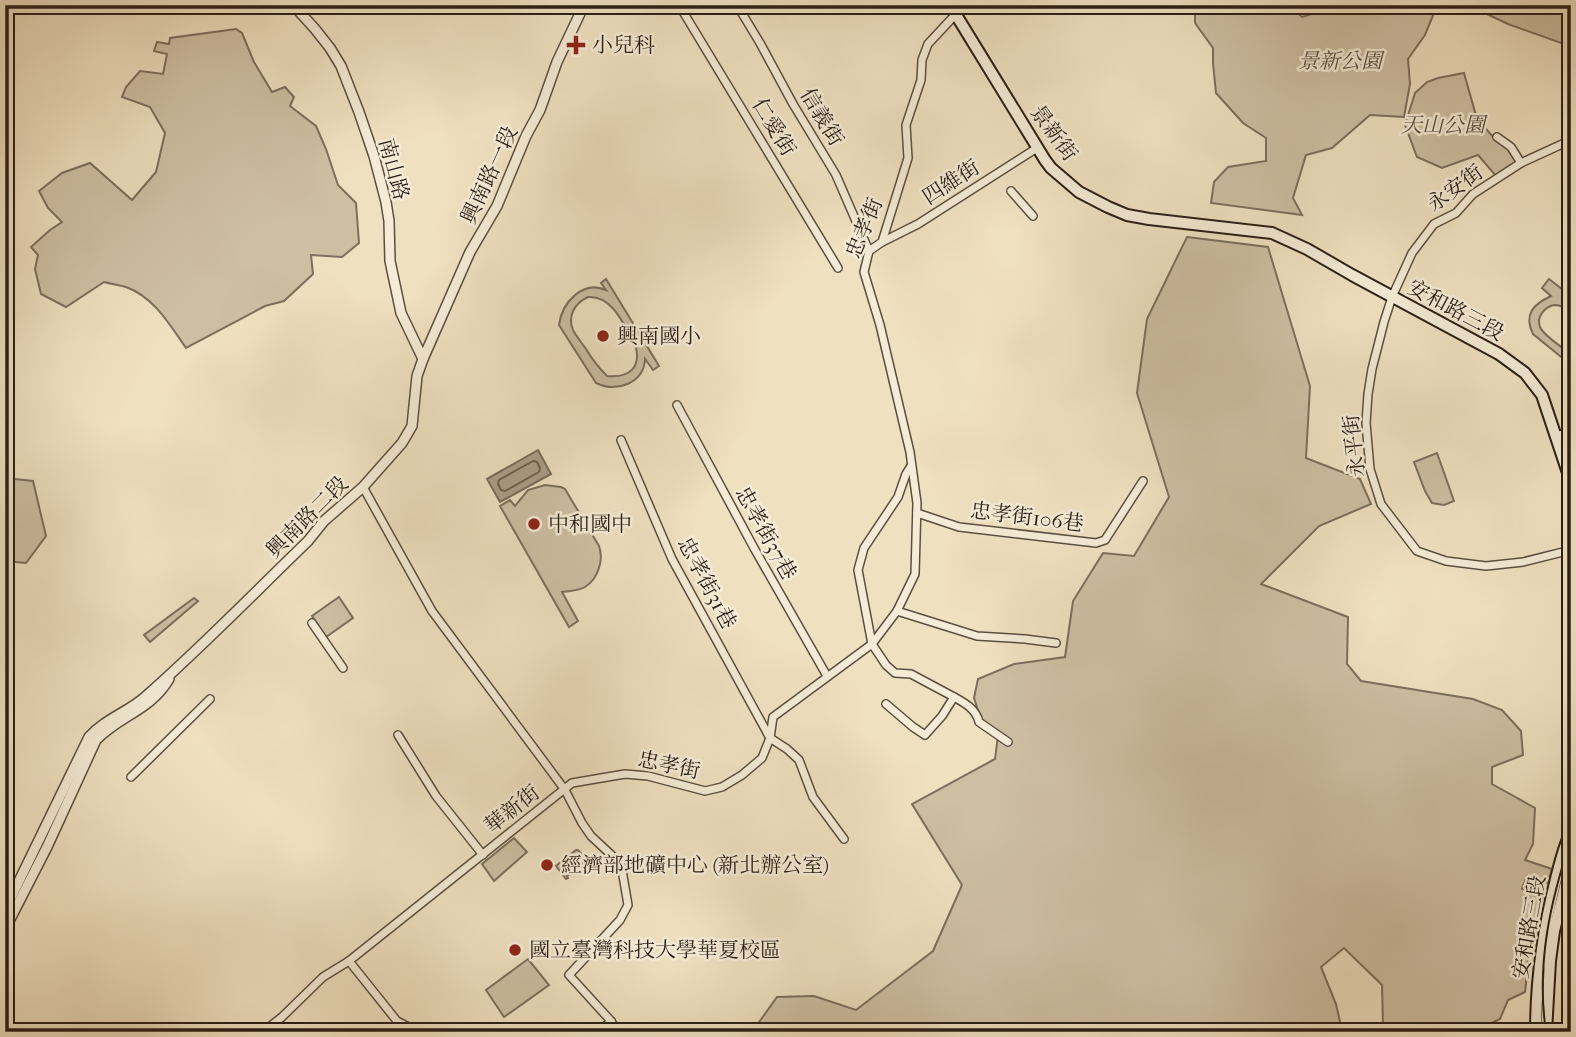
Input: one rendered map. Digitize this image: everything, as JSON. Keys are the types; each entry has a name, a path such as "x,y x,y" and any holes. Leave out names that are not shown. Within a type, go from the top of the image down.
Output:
{"main road":[{"name":"景新街","path":"953,10 1037,148 1051,168 1079,192 1118,211 1149,219 1260,231"},
{"name":"安和路三段","path":"1260,231 1272,233 1307,249 1499,354 1525,373 1542,395 1571,482"},
{"name":"安和路三段","path":"1536,1032 1544,930 1561,859 1571,832"},
{"name":"安和路三段","path":"1546,1032 1554,932 1571,862"},
{"path":"1536,1032 1546,1032"}],"street":[{"name":"南山路","path":"290,5 316,29 330,48 341,66 359,112 386,202 390,261 401,313 424,359"},
{"name":"興南路一段","path":"424,359 470,252 497,206 526,136 540,110 557,62 584,5"},
{"name":"仁愛街","path":"679,5 838,268"},
{"name":"信義街","path":"737,5 836,175 869,251"},
{"name":"忠孝街","path":"565,790 572,783 625,774 648,776 705,791 722,787 762,758 770,738 773,716 872,644 897,611 915,574 917,503 910,452 880,325 864,272 869,251 882,242 908,158 906,125 921,80 922,60 928,44 953,10"},
{"path":"1497,137 1511,147 1521,163"},
{"name":"永安街","path":"1392,297 1412,253 1434,224 1456,213 1473,194 1521,163 1571,140"},
{"name":"四維街","path":"882,242 918,223 1037,148"},
{"path":"1012,191 1032,216"},
{"name":"永平街","path":"1392,297 1372,369 1366,411 1370,469 1381,504 1417,551 1446,561 1486,566 1523,562 1571,550"},
{"name":"興南路二段","path":"5,910 89,737 97,728 136,704 189,659 309,541 324,521 363,487 402,443 412,426 417,376 424,359"},
{"name":"忠孝街37巷","path":"677,405 827,676"},
{"path":"1556,436 1571,432"},
{"name":"忠孝街31巷","path":"621,440 672,559 770,738"},
{"path":"911,466 898,497 864,548 858,570 872,644 894,673 911,674 966,704 978,715 979,722 1008,742"},
{"name":"忠孝街106巷","path":"917,513 960,527 1096,543 1105,540 1143,481"},
{"name":"華新街","path":"263,1032 323,977 349,961 565,790 432,611 363,487"},
{"path":"897,611 977,636 1056,643"},
{"path":"312,623 342,668"},
{"name":"興南路二段","path":"5,929 47,847 96,740 149,703 162,691 171,674"},
{"path":"886,704 925,735 954,697"},
{"path":"131,777 211,699"},
{"path":"398,735 436,796 483,855"},
{"path":"770,738 799,760 813,797 844,839"},
{"path":"565,790 591,836 621,864 628,905 620,920 569,975 611,1021 617,1032"},
{"path":"349,961 397,1021 418,1032"},
{"path":"598,1032 611,1021"}],"green space":[{"name":"景新公園","path":"1195,5 1288,5 1302,17 1329,9 1329,5 1464,5 1436,8 1425,35 1408,59 1410,84 1404,117 1370,115 1332,148 1306,155 1293,198 1302,215 1211,203 1214,182 1228,167 1266,161 1266,138 1243,123 1216,93 1213,48 1195,23"},
{"path":"1468,5 1571,5 1571,36 1561,43 1508,24"},
{"path":"236,29 242,33 254,62 272,92 285,87 294,97 290,106 316,126 338,185 356,203 359,243 342,257 311,255 313,274 284,301 265,306 186,348 153,305 126,287 104,282 66,307 41,294 35,269 38,255 31,247 62,222 48,208 39,191 62,173 90,163 132,200 156,172 165,133 150,107 122,97 126,87 140,71 163,74 167,54 154,51 157,42 169,44 170,38"},
{"name":"天山公園","path":"1464,73 1477,119 1495,139 1507,145 1517,163 1496,176 1478,155 1442,168 1417,157 1405,125 1415,93 1427,82"},
{"path":"1187,237 1268,247 1310,386 1306,458 1360,479 1371,504 1319,526 1261,584 1348,617 1347,664 1361,681 1473,699 1502,710 1521,731 1523,755 1492,767 1492,784 1535,808 1533,844 1525,860 1552,869 1548,883 1527,876 1522,889 1543,897 1531,937 1525,992 1508,1000 1500,1019 1473,1032 1424,1032 1383,1027 1382,985 1344,948 1321,967 1336,1004 1341,1026 1322,1031 1290,1028 1289,1032 752,1032 777,997 814,996 856,1010 933,951 962,885 912,804 995,759 998,735 983,726 974,698 978,679 1014,664 1065,657 1073,601 1103,553 1134,556 1169,497 1137,393 1147,319"},
{"path":"606,279 659,366 653,370 645,359 635,380 620,386 596,383 559,325 564,308 575,295 589,288 606,290 601,283","holes":["588,297 597,298 617,313 635,344 637,359 628,373 607,376 573,330 571,320 576,306"]},
{"path":"1549,279 1571,296 1571,312 1557,305 1548,307 1540,316 1540,327 1549,338 1571,354 1571,365 1533,334 1530,327 1532,310 1551,296 1542,288"},
{"path":"1437,453 1454,501 1444,505 1432,503 1414,462"},
{"path":"5,478 33,481 46,536 26,563 5,561"},
{"path":"545,485 565,489 600,551 599,569 590,584 562,592 578,621 569,627 500,506 510,500 515,506 528,490"},
{"path":"339,597 353,618 326,637 312,616"},
{"path":"194,598 198,601 150,642 144,635"},
{"path":"514,838 527,852 494,881 482,864"},
{"path":"576,850 587,860 586,864 584,862 566,879 556,866"},
{"path":"528,959 549,985 504,1017 486,990"}],"water":[{"path":"538,450 551,474 500,502 487,479"}],"tram line":[{"path":"1546,1032 1543,982 1547,934 1571,839"}],"place":[{"name":"小兒科","path":"576,45"},
{"name":"興南國小","path":"603,336"},
{"name":"中和國中","path":"534,524"},
{"name":"經濟部地礦中心 (新北辦公室)","path":"547,865"},
{"name":"國立臺灣科技大學華夏校區","path":"515,950"}]}
